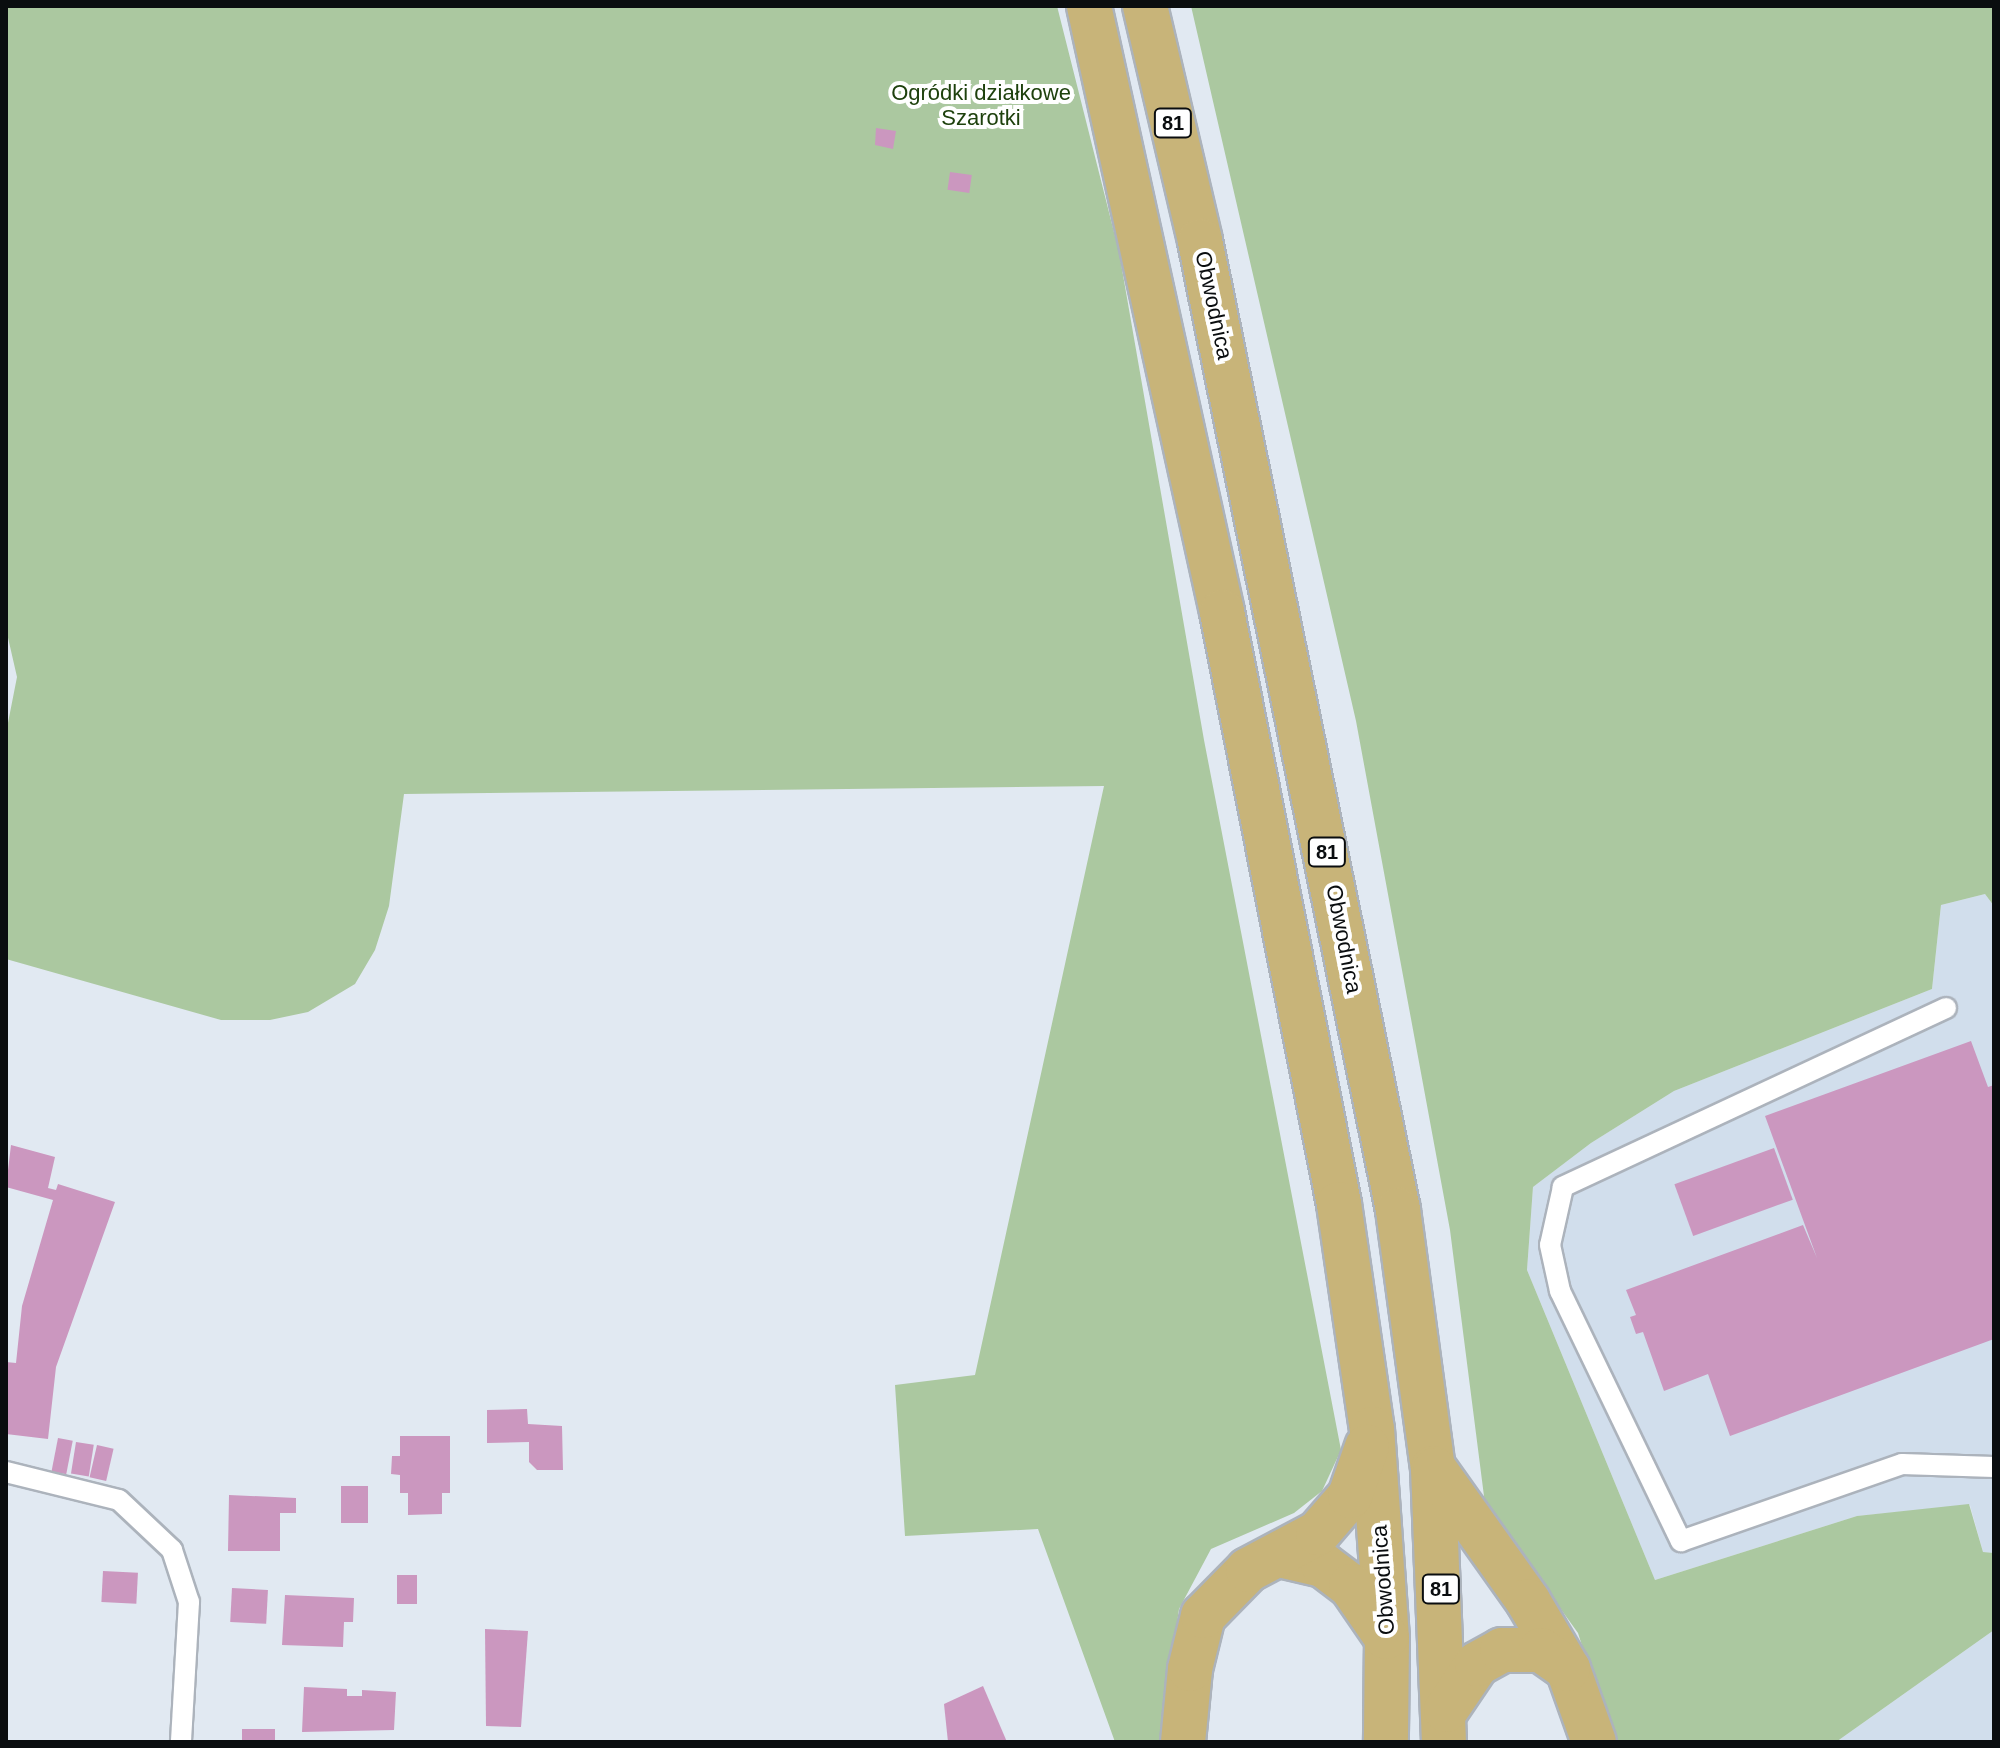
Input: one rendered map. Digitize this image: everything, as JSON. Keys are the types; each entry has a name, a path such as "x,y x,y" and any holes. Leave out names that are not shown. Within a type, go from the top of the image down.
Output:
{"main road":[{"name":"Obwodnica","path":"1089,6 1222,612 1339,1204 1372,1429 1387,1638 1386,1742"},
{"name":"Obwodnica","path":"1145,6 1200,241 1389,1164 1433,1468 1445,1726"},
{"path":"1183,1742 1190,1669 1203,1616 1226,1588 1318,1533 1350,1496 1372,1429"},
{"path":"1433,1468 1528,1601 1568,1669 1594,1742"},
{"path":"1280,1555 1323,1565 1351,1586 1387,1638"},
{"path":"1445,1726 1477,1664 1502,1650 1541,1650 1568,1669"}],"lane":[{"path":"1946,1008 1563,1187 1550,1245 1560,1291 1681,1541 1902,1464 1994,1467"},
{"path":"6,1472 119,1500 172,1550 189,1602 181,1742"}],"shaded area":[{"path":"1985,894 1994,906 1994,1553 1983,1552 1970,1505 1857,1516 1655,1580 1527,1270 1533,1187 1591,1143 1674,1091 1932,989 1941,905"},
{"path":"1994,1630 1994,1742 1836,1742"}],"green space":[{"name":"Ogródki działkowe Szarotki","path":"6,6 1057,6 1119,252 1204,740 1341,1450 1322,1491 1294,1513 1211,1549 1179,1609 1160,1742 1115,1742 1038,1529 905,1536 895,1385 975,1375 1104,786 404,794 389,906 375,950 355,984 308,1012 270,1020 221,1020 6,959 6,733 17,677 6,629"},
{"path":"1191,6 1994,6 1994,906 1985,894 1941,905 1932,989 1674,1091 1591,1143 1533,1187 1527,1270 1655,1580 1857,1516 1969,1504 1983,1552 1994,1553 1994,1630 1836,1742 1613,1742 1578,1633 1485,1504 1450,1230 1356,721"}],"building":[{"path":"876,128 896,131 893,149 875,145"},
{"path":"950,172 972,175 969,193 947,190"},
{"path":"1971,1041 1988,1087 1994,1085 1994,1339 1730,1436 1708,1374 1664,1391 1643,1332 1636,1334 1630,1317 1636,1315 1626,1290 1803,1225 1817,1258 1765,1116"},
{"path":"11,1145 55,1157 48,1188 56,1190 58,1184 115,1202 56,1367 48,1439 6,1434 6,1362 16,1363 22,1306 53,1200 6,1187"},
{"path":"1774,1148 1793,1200 1693,1236 1674,1184"},
{"path":"527,1409 528,1424 562,1426 563,1470 537,1470 529,1462 529,1442 487,1443 487,1410"},
{"path":"400,1436 450,1436 450,1493 442,1493 442,1514 408,1515 408,1493 400,1493 400,1475 391,1474 392,1456 400,1456"},
{"path":"58,1438 73,1441 66,1474 52,1471"},
{"path":"76,1442 94,1445 89,1476 71,1474"},
{"path":"97,1445 114,1449 106,1481 90,1477"},
{"path":"341,1486 368,1486 368,1523 341,1523"},
{"path":"229,1495 296,1498 296,1513 280,1513 280,1551 228,1551"},
{"path":"103,1571 138,1573 136,1604 101,1602"},
{"path":"397,1575 417,1575 417,1604 397,1604"},
{"path":"232,1588 268,1590 266,1624 230,1622"},
{"path":"285,1595 354,1598 353,1622 344,1622 343,1647 282,1645"},
{"path":"485,1629 528,1631 521,1727 486,1726"},
{"path":"983,1686 1007,1742 948,1742 944,1704"},
{"path":"304,1687 347,1689 347,1696 362,1696 362,1690 396,1692 394,1730 302,1732"},
{"path":"242,1729 275,1729 275,1742 242,1742"}]}
